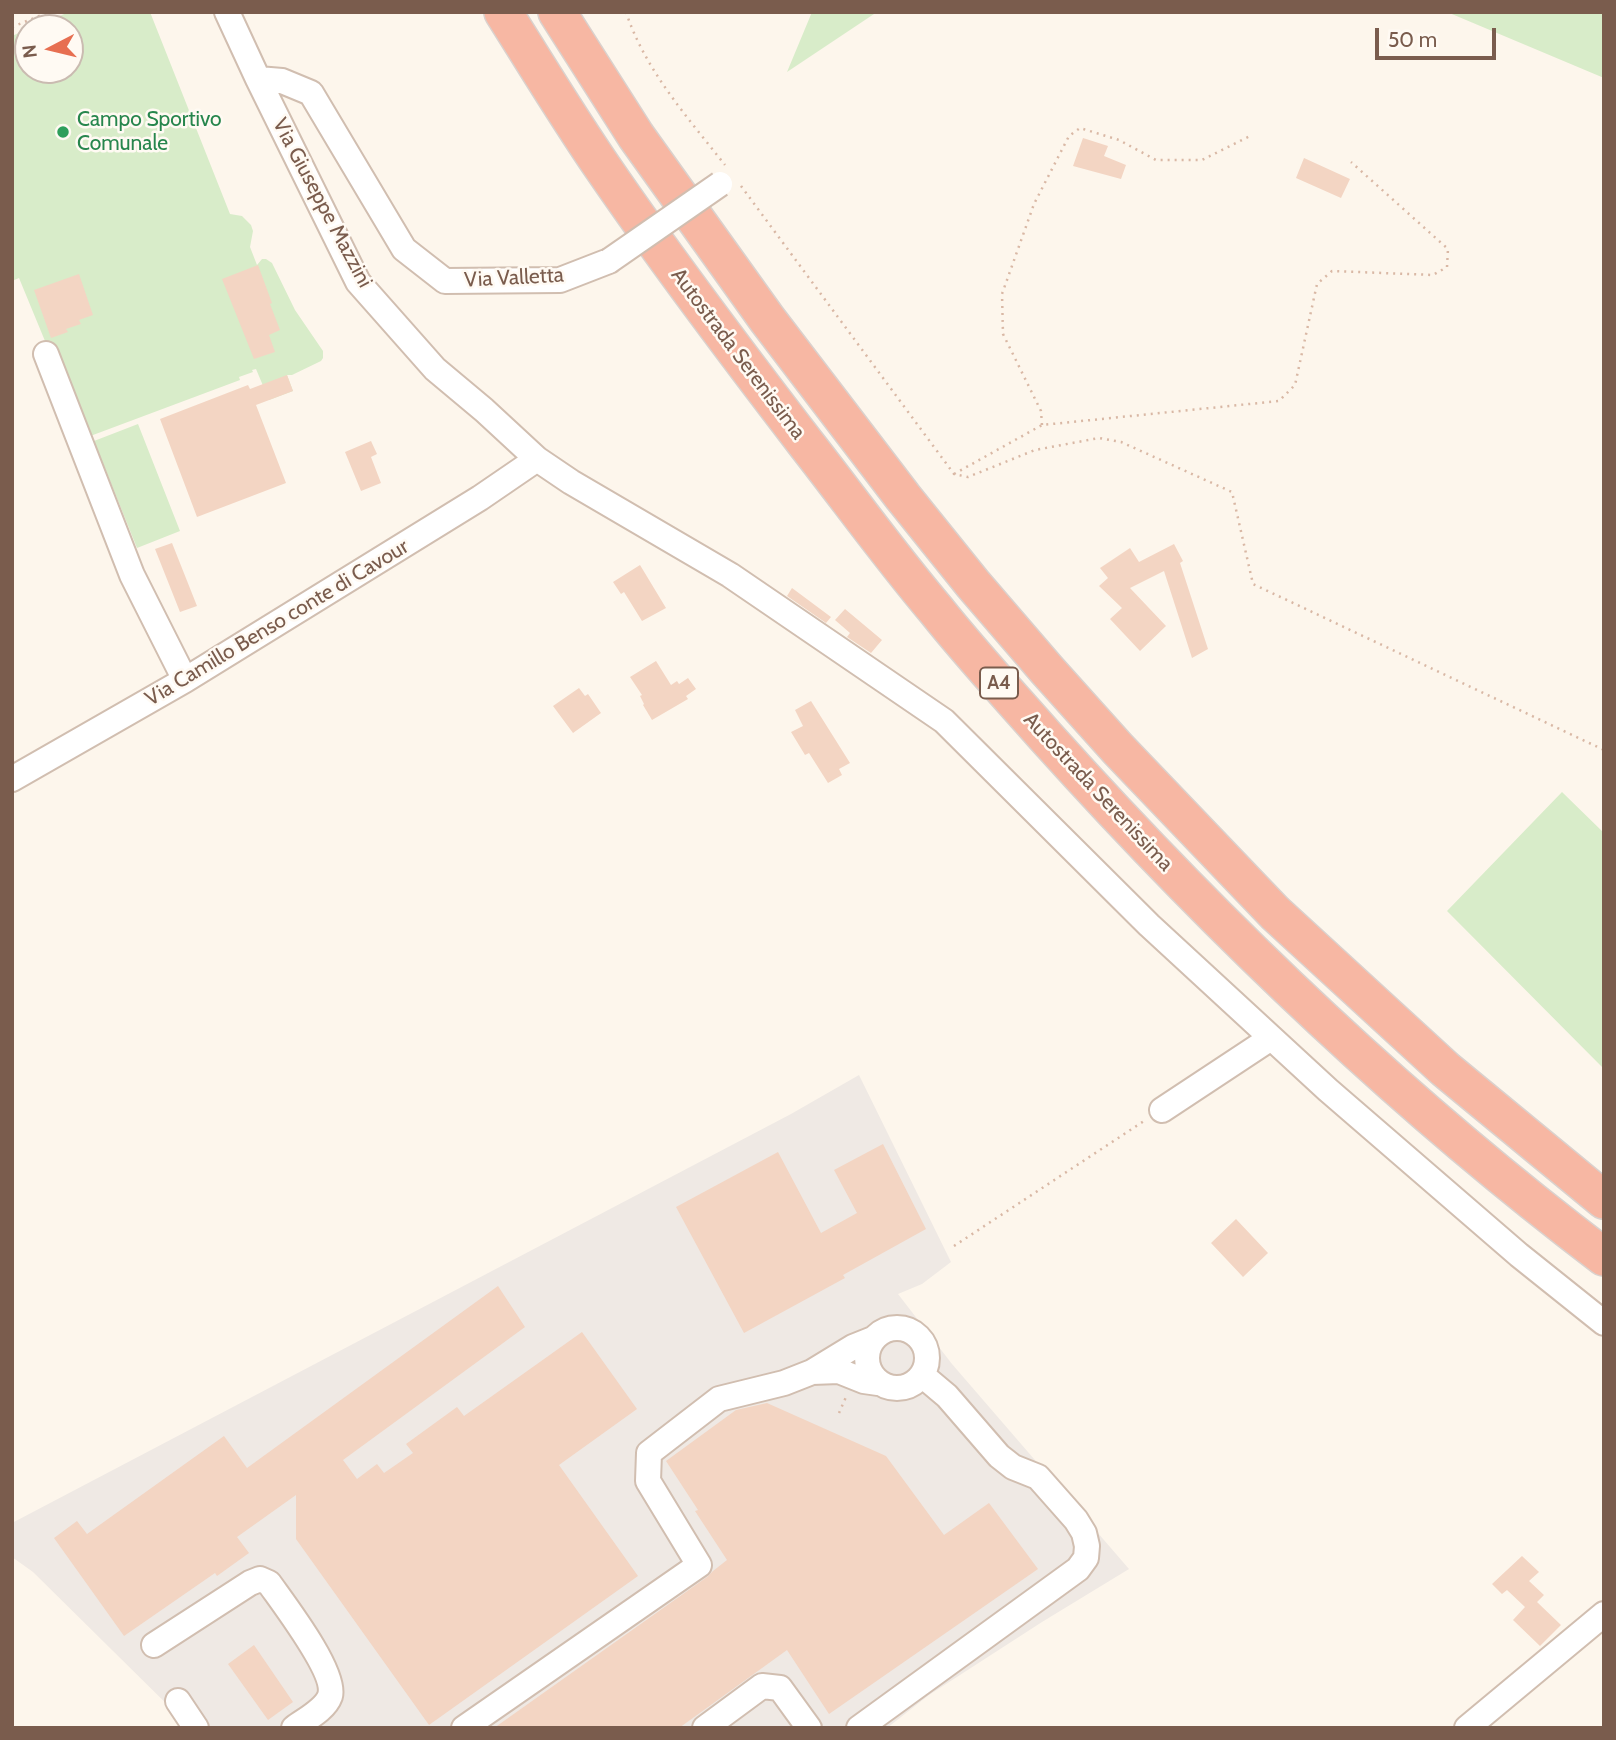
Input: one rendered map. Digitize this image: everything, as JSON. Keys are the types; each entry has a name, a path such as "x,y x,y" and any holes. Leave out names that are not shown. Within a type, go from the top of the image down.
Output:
{"highway":[{"name":"Autostrada Serenissima","path":"503,12 663,256 928,600 1006,692 1162,862 1323,1021 1489,1166 1604,1258"},
{"name":"A4","path":"557,12 636,136 767,319 964,573 1047,670 1118,749 1275,913 1445,1069 1604,1199"}],"street":[{"name":"Via Giuseppe Mazzini","path":"227,12 358,282 435,369 537,459 571,482 730,575 944,721 1149,925 1328,1090 1519,1255 1604,1322"},
{"name":"Via Valletta","path":"258,79 282,81 311,93 404,249 445,281 560,279 609,261 726,178"},
{"path":"46,354 132,575 185,680"},
{"name":"Via Camillo Benso conte di Cavour","path":"12,779 185,680 446,519 537,459"},
{"path":"1161,1110 1271,1038"},
{"path":"464,1728 699,1565 648,1481 649,1453 719,1399 784,1383 812,1372 888,1329 897,1328 914,1334 921,1340 927,1357 926,1366 917,1381 902,1388 886,1387 878,1382 873,1377 866,1354 873,1339"},
{"path":"812,1372 839,1371 864,1381 878,1382"},
{"path":"859,1728 1078,1569 1086,1558 1087,1546 1076,1520 1038,1477 1013,1467 999,1456 947,1396 922,1375"},
{"path":"154,1645 250,1583 260,1579 269,1583 311,1644 329,1678 331,1693 325,1704 294,1728"},
{"path":"1467,1728 1604,1614"},
{"path":"705,1728 762,1686 780,1688 809,1728"},
{"path":"178,1701 196,1728"}],"path":[{"path":"12,27 50,12"},
{"path":"626,12 634,37 726,178 954,474 968,477 1035,450 1099,438 1121,442 1232,492 1253,584 1604,751"},
{"path":"1042,425 1041,411 1003,334 1002,294 1034,204 1069,136 1080,128 1119,140 1156,160 1202,160 1252,135"},
{"path":"954,474 1042,425 1279,401 1295,385 1317,284 1332,271 1433,275 1447,267 1448,249 1351,162"},
{"path":"954,1246 1161,1110"}],"shaded area":[{"path":"859,1075 951,1262 922,1284 898,1294 952,1364 1129,1569 929,1695 887,1728 191,1728 33,1572 12,1557 12,1523 791,1114"}],"green space":[{"path":"150,12 230,214 242,216 251,225 253,231 250,247 257,265 262,259 272,263 295,310 323,351 321,361 287,375 293,391 269,400 256,369 239,377 240,380 85,438 42,343 45,341 19,278 12,281 12,36 14,35 14,84 84,84 84,14 64,14"},
{"path":"812,12 877,12 787,72"},
{"path":"1447,12 1604,12 1604,78"},
{"path":"138,424 180,531 137,548 94,441"},
{"path":"1562,792 1604,833 1604,1069 1447,911"}],"building":[{"path":"1083,138 1108,146 1104,156 1126,165 1121,179 1073,166"},
{"path":"1304,158 1350,179 1341,198 1296,178"},
{"path":"258,265 280,330 269,335 275,352 254,359 222,279"},
{"path":"79,274 93,315 79,320 81,324 66,329 68,332 51,338 34,290"},
{"path":"287,375 293,391 256,405 286,483 197,517 160,419 248,385 250,389"},
{"path":"371,441 377,454 371,457 381,483 361,491 345,452"},
{"path":"172,543 197,606 180,612 155,549"},
{"path":"1174,544 1183,561 1180,563 1208,649 1192,658 1164,571 1130,588 1166,626 1140,651 1110,619 1122,608 1099,586 1108,578 1100,568 1130,548 1139,562"},
{"path":"640,565 666,608 642,621 624,592 621,594 613,582"},
{"path":"792,588 831,617 826,623 787,596"},
{"path":"845,609 882,640 871,653 847,637 850,633 835,620"},
{"path":"656,661 671,685 677,681 679,684 688,678 696,689 686,696 688,699 652,720 643,705 642,695 630,677"},
{"path":"579,688 585,696 588,694 601,713 573,733 553,706"},
{"path":"811,701 850,763 839,769 842,775 828,783 809,753 805,755 791,732 803,726 795,710"},
{"path":"883,1144 926,1229 843,1275 845,1278 744,1333 676,1207 778,1152 821,1233 857,1213 834,1170"},
{"path":"1236,1219 1268,1253 1243,1277 1211,1243"},
{"path":"498,1286 525,1327 343,1460 357,1479 377,1464 384,1473 413,1453 406,1444 457,1407 464,1416 582,1332 637,1409 559,1465 638,1576 429,1725 296,1539 296,1495 237,1537 249,1553 217,1576 215,1573 124,1636 54,1538 77,1521 87,1534 224,1436 247,1468"},
{"path":"767,1403 886,1456 944,1535 989,1503 1038,1569 829,1714 787,1650 679,1728 494,1728 727,1560 666,1461 736,1410"},
{"path":"1522,1556 1539,1572 1529,1581 1544,1595 1537,1602 1561,1625 1540,1646 1513,1620 1525,1607 1507,1590 1502,1594 1492,1584"},
{"path":"254,1645 293,1702 268,1720 228,1664"}],"place":[{"name":"Campo Sportivo Comunale","path":"63,132"}]}
